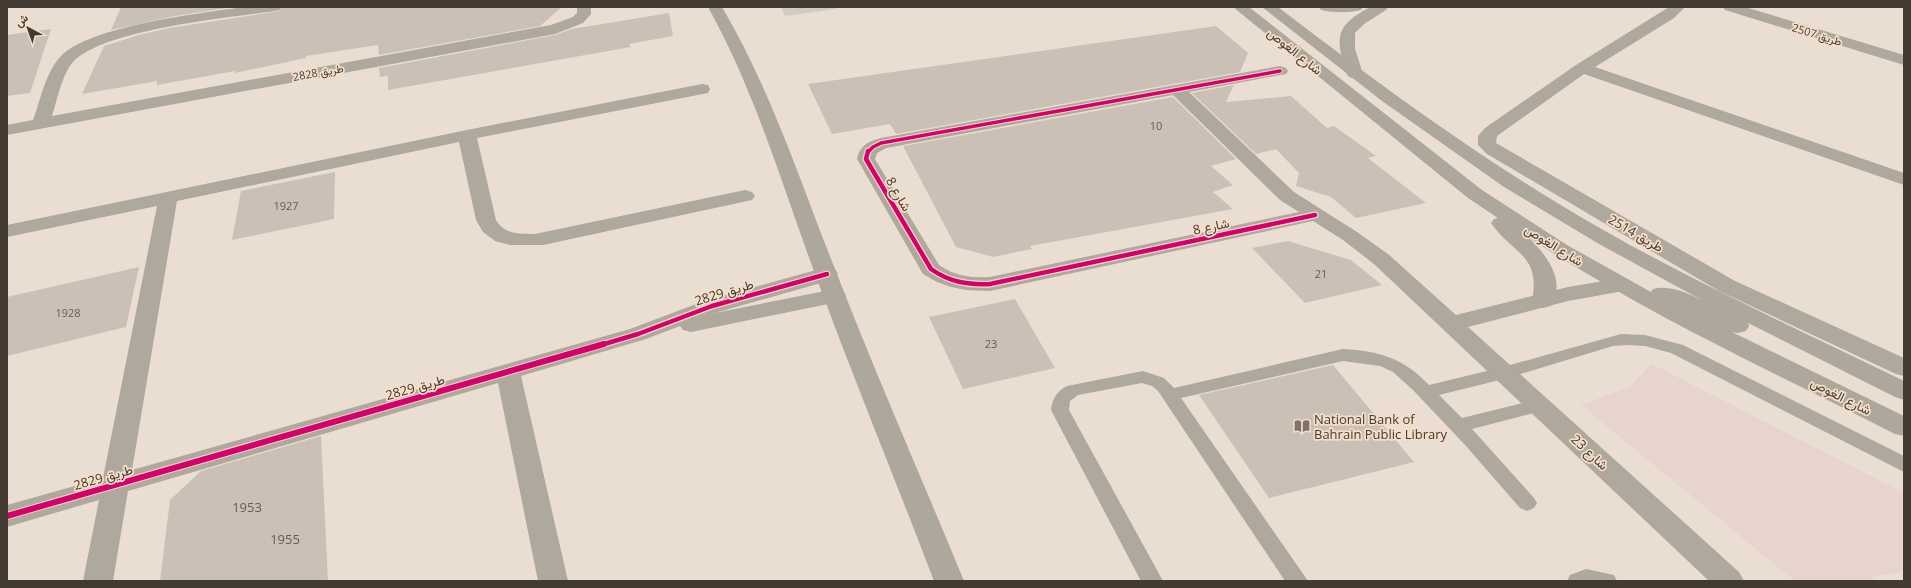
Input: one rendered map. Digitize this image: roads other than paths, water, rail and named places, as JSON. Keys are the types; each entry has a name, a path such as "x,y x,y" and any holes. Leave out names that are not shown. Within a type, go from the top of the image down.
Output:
{"main road":[{"path":"715,7 732,34 756,84 835,296 950,581"},
{"name":"شارع الغوص","path":"1240,7 1410,144 1475,194 1560,249 1621,285 1904,427"},
{"name":"شارع الغوص","path":"1269,7 1355,74 1446,140 1498,174 1598,235 1697,289 1904,391"},
{"path":"1475,194 1501,224 1536,257 1545,273 1547,287 1543,301"},
{"path":"1621,285 1637,287 1679,298 1878,393 1904,403"}],"street":[{"path":"41,123 61,66 68,57 82,48 108,37 146,28 275,7"},
{"name":"طريق 2828","path":"7,130 555,29 578,20 584,14 584,7"},
{"path":"1326,7 1356,7"},
{"path":"1355,74 1346,48 1345,36 1351,26 1358,19 1381,7"},
{"name":"طريق 2514","path":"1678,7 1669,15 1582,68 1491,132 1486,136 1487,145 1493,150 1727,286 1904,368"},
{"name":"طريق 2507","path":"1730,7 1904,60"},
{"path":"1582,68 1904,179"},
{"name":"شارع 8","path":"1280,71 881,143 872,147 867,153 866,159 931,269 941,277 956,282 973,285 990,284 1315,216"},
{"path":"7,231 467,135 702,89"},
{"path":"1176,89 1287,196 1315,216 1366,247 1451,324 1588,290 1621,285"},
{"path":"467,135 489,228 497,235 510,239 526,241 544,239 745,196"},
{"name":"طريق 2829","path":"98,581 114,486 168,197"},
{"name":"طريق 2829","path":"7,516 638,334 712,306 827,274"},
{"name":"طريق 2829","path":"638,334 713,321 835,296"},
{"name":"شارع 23","path":"1451,324 1729,581"},
{"path":"508,372 553,581"}],"lane":[{"path":"1426,392 1504,373 1621,339 1644,340 1661,343 1677,349 1904,464"},
{"path":"1169,395 1343,355 1362,356 1380,360 1398,368 1426,392 1459,426 1527,503"},
{"path":"1152,581 1060,410 1060,404 1066,393 1073,390 1143,377 1158,382 1169,395 1297,581"},
{"path":"1459,426 1539,405"},
{"path":"1578,581 1586,578 1606,581"}],"place":[{"name":"National Bank of Bahrain Public Library","path":"1302,426"}]}
